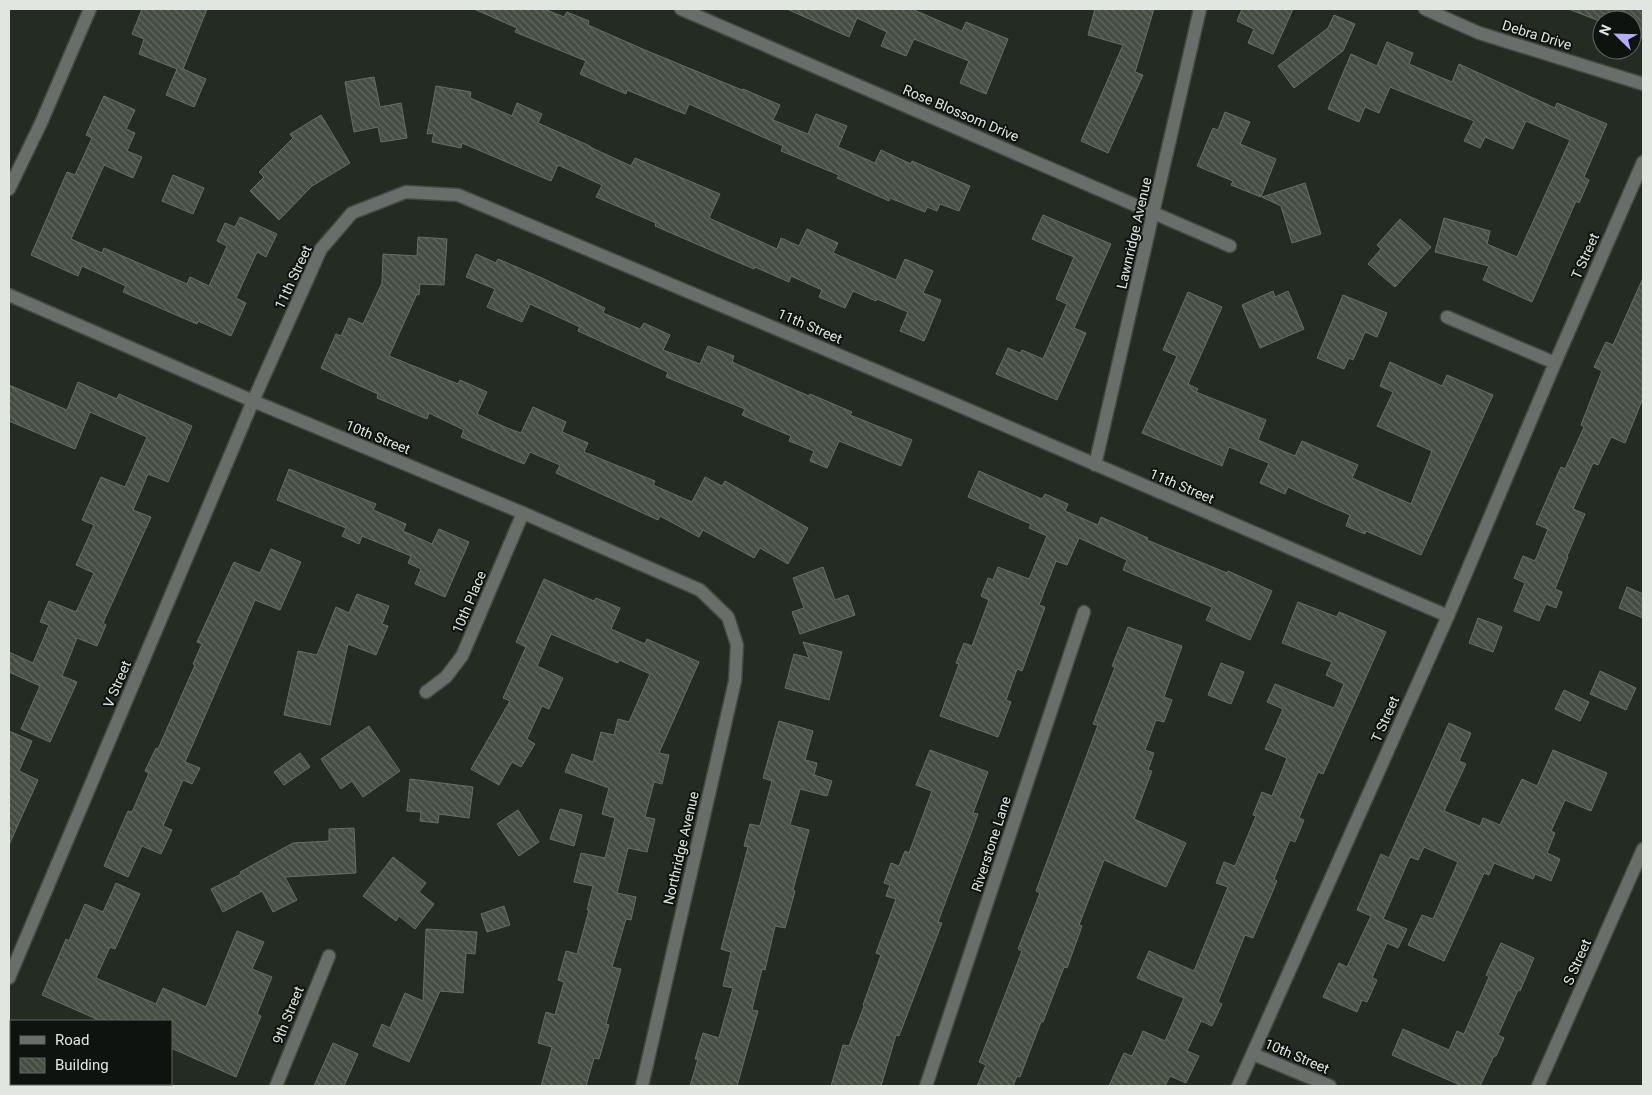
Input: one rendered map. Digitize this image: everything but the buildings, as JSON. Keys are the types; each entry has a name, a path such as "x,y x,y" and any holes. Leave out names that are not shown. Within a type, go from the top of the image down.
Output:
{"street":[{"path":"9,189 90,9"},
{"name":"Rose Blossom Drive","path":"680,9 1230,246"},
{"name":"Lawnridge Avenue","path":"1095,465 1200,9"},
{"name":"Debra Drive","path":"1425,9 1479,32 1643,84"},
{"name":"T Street","path":"1238,1086 1448,616 1555,363 1643,162"},
{"name":"11th Street","path":"252,401 321,249 352,213 406,192 458,195 941,398 1448,616"},
{"name":"10th Street","path":"9,295 252,401 523,513 700,590 728,617"},
{"path":"1447,317 1555,363"},
{"name":"V Street","path":"9,978 252,401"},
{"name":"10th Place","path":"426,692 446,677 462,656 523,513"},
{"name":"Riverstone Lane","path":"926,1086 1084,612"},
{"name":"Northridge Avenue","path":"642,1086 735,681 737,644 728,617"},
{"name":"S Street","path":"1538,1086 1643,849"},
{"name":"9th Street","path":"276,1086 329,956"},
{"name":"10th Street","path":"1253,1054 1330,1086"}]}
